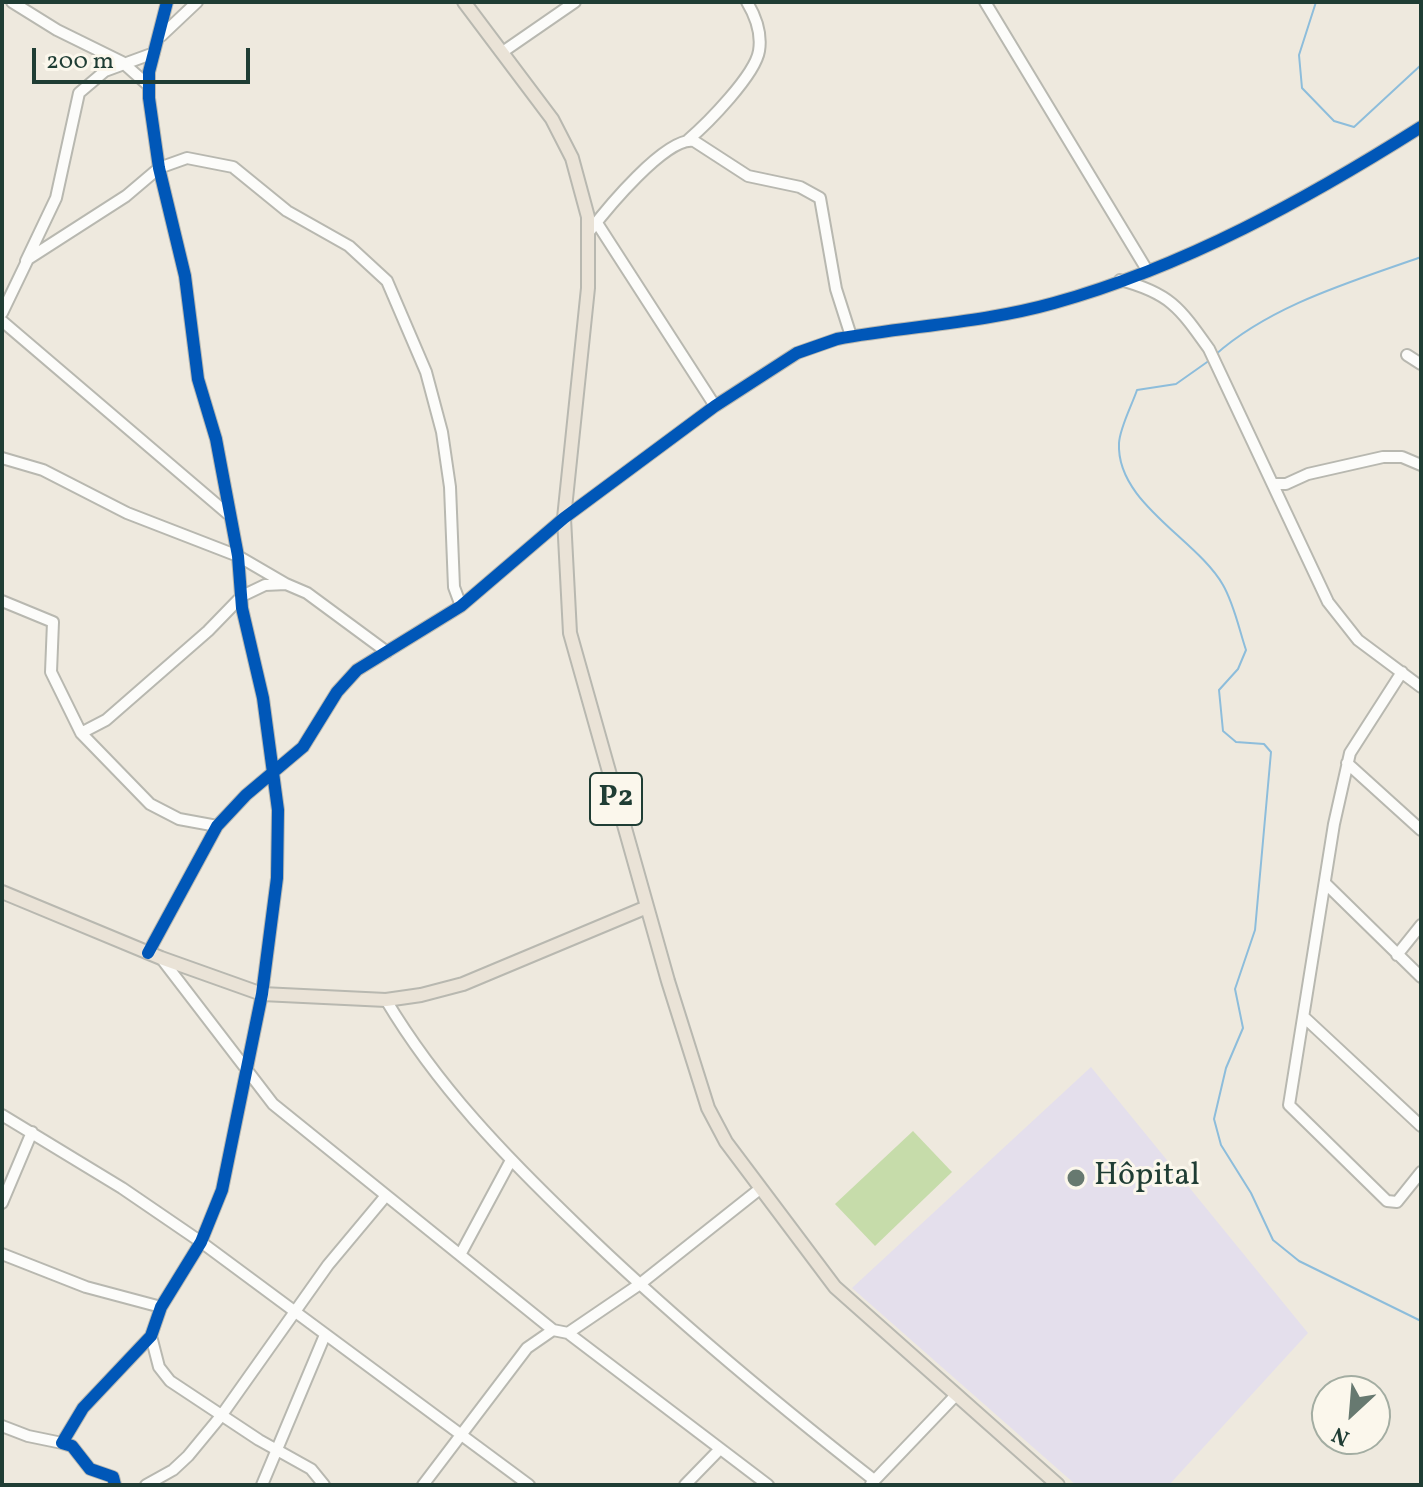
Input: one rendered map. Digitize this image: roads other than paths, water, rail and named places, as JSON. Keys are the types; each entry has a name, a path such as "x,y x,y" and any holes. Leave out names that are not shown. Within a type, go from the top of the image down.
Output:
{"main road":[{"name":"P2","path":"464,2 504,51 552,119 572,158 593,228 564,518 570,633 647,907 708,1108 726,1142 835,1287 1058,1485"},
{"path":"2,892 148,953 262,994 386,1000 463,984 647,907"}],"street":[{"path":"12,2 122,62 148,85"},
{"path":"62,1443 83,1408 151,1336 161,1307 201,1242 231,1160 262,994 277,878 279,835 274,772 216,439 198,379 185,276 159,168 148,85 167,2"},
{"path":"158,38 197,2"},
{"path":"715,406 593,228 627,183 688,140 748,73 758,55 757,19 747,2"},
{"path":"985,2 1085,173 1147,270"},
{"path":"504,51 571,5"},
{"path":"2,313 56,198 79,93 94,78 122,62 142,59 154,53"},
{"path":"148,953 217,826 231,809 303,747 349,678 461,606 564,518 715,406 815,344 1033,308 1147,270 1303,198 1421,127"},
{"path":"688,140 748,176 800,187 820,198 836,289 851,336"},
{"path":"26,261 71,228 126,196 159,168 187,158 233,167 287,211 349,246 387,281 426,372 442,432 450,487 451,562 461,606"},
{"path":"1120,280 1167,296 1209,349 1328,602 1358,640 1421,687"},
{"path":"2,321 228,514"},
{"path":"1407,355 1421,364"},
{"path":"1274,484 1286,484 1308,474 1383,457 1402,457 1421,465"},
{"path":"2,458 43,470 127,513 238,556 307,593 387,652"},
{"path":"81,733 106,720 208,631 242,596 257,588 286,584"},
{"path":"2,601 53,622 51,672 81,733 150,804 179,819 217,826"},
{"path":"1402,672 1367,722 1347,763 1290,1108 1391,1203 1397,1202 1421,1172"},
{"path":"1347,763 1421,830"},
{"path":"1326,884 1421,977"},
{"path":"1397,955 1421,925"},
{"path":"161,958 273,1104 384,1198 553,1330 568,1333 768,1485"},
{"path":"386,1000 438,1080 510,1162 640,1284 762,1392 872,1482 956,1395"},
{"path":"1305,1018 1421,1126"},
{"path":"2,1115 201,1242 529,1485"},
{"path":"2,1203 32,1132"},
{"path":"460,1255 510,1162"},
{"path":"568,1333 640,1284 761,1188"},
{"path":"146,1485 181,1463 221,1416 328,1265 384,1198"},
{"path":"2,1254 86,1287 161,1307"},
{"path":"423,1485 531,1343 553,1330"},
{"path":"262,1485 325,1335"},
{"path":"151,1336 163,1374 221,1416 311,1469 324,1485"},
{"path":"2,1426 28,1436 72,1446 90,1469 113,1477 115,1485"},
{"path":"685,1485 720,1449"}],"waterway":[{"path":"1316,2 1299,55 1302,88 1334,121 1354,127 1421,65"},
{"path":"1215,355 1237,337 1286,309 1421,257"},
{"path":"1210,360 1176,384 1137,390 1119,443 1122,464 1130,484 1160,519 1211,568 1233,608 1246,650 1238,669 1219,690 1223,731 1236,742 1264,744 1271,752 1255,930 1235,989 1243,1028 1226,1068 1214,1119 1221,1145 1251,1193 1273,1240 1299,1261 1421,1321"}],"place":[{"name":"Hôpital","path":"1076,1178"}]}
